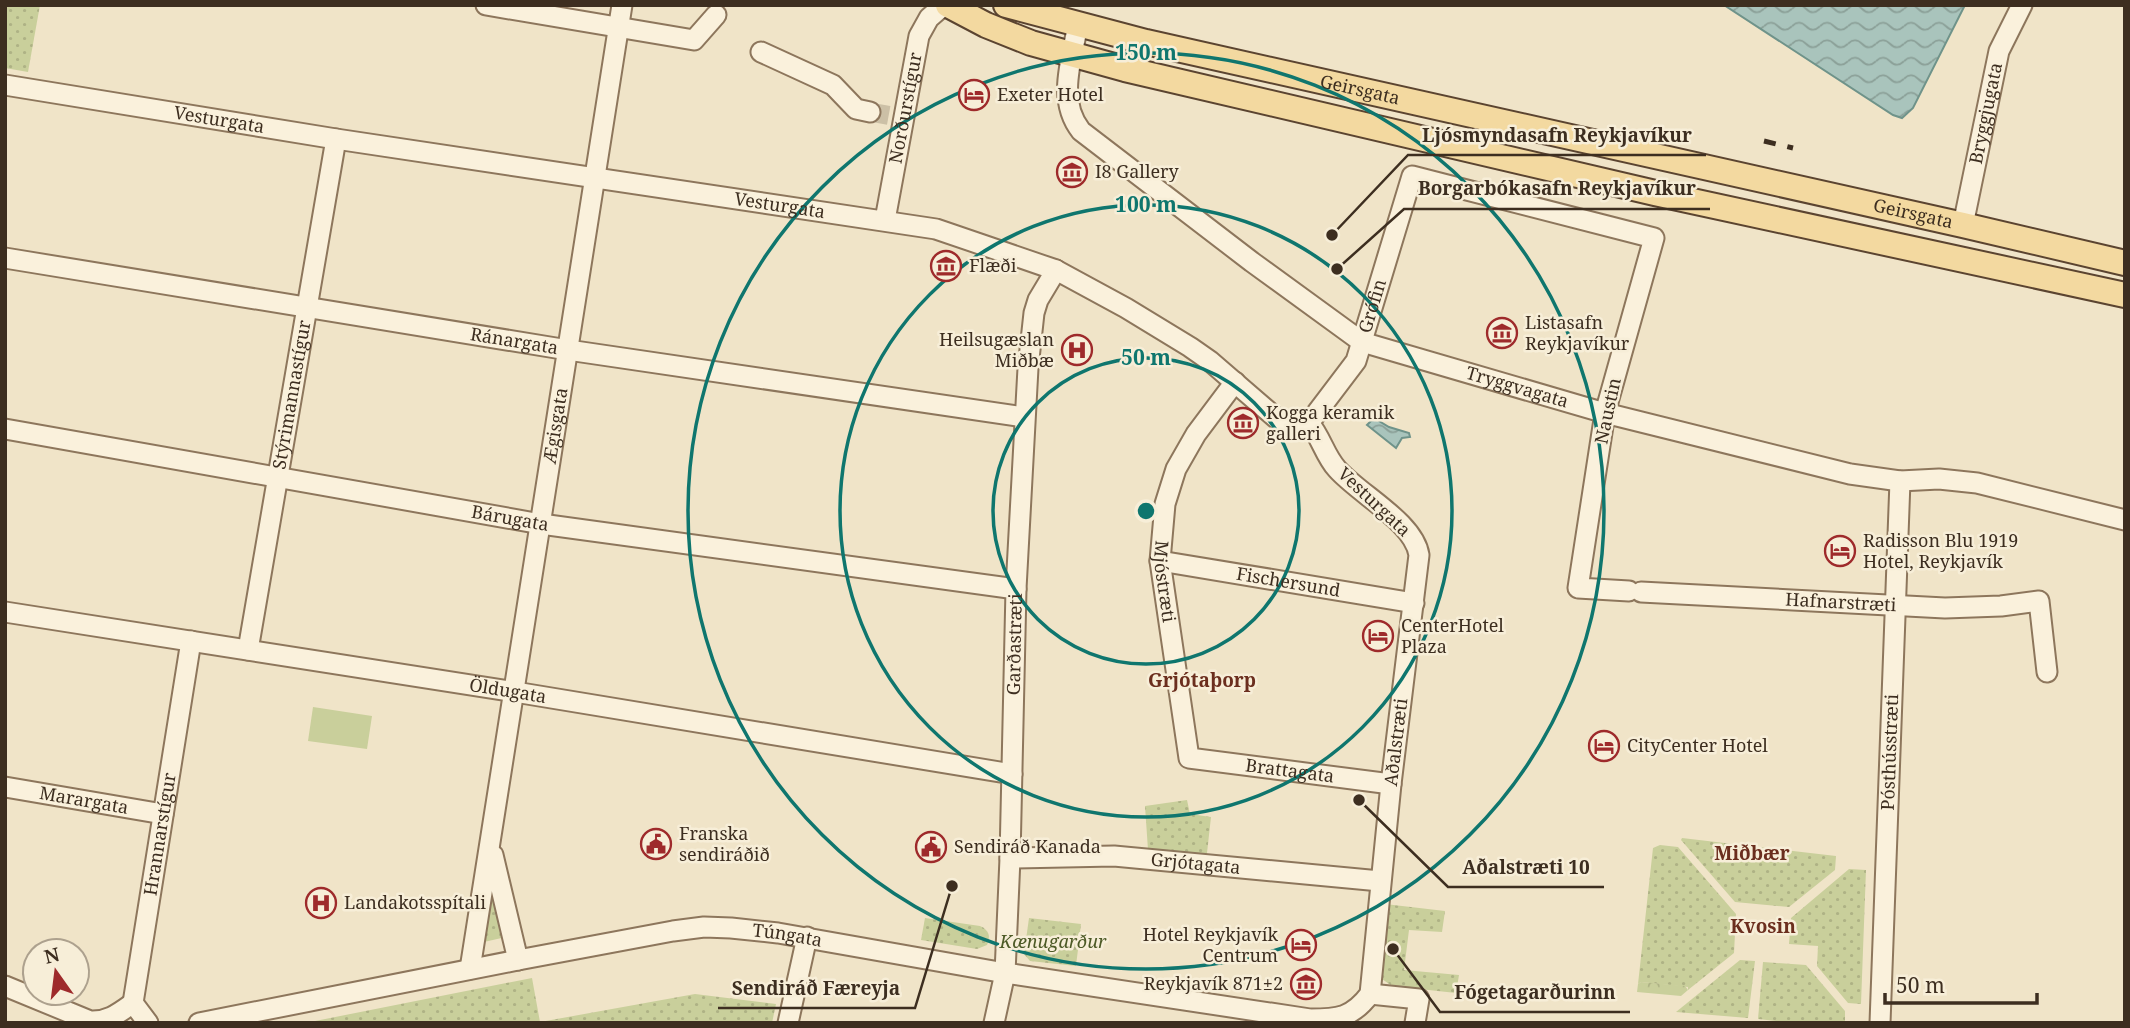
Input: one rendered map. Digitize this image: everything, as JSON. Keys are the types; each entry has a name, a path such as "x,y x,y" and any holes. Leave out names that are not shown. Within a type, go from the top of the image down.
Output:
{"main road":[{"name":"Geirsgata","path":"946,5 1031,43 1125,69 1655,193 2125,295"},
{"name":"Geirsgata","path":"1006,5 1208,56 2125,263"},
{"name":"Geirsgata","path":"1956,257 1979,246 2125,279"}],"street":[{"path":"486,5 694,40 716,15"},
{"name":"Ægisgata","path":"470,969 622,5"},
{"name":"Norðurstígur","path":"885,220 898,117 919,36 929,18 946,5"},
{"name":"Bryggjugata","path":"1963,225 1999,51 2022,5"},
{"name":"Tryggvagata","path":"1077,25 1067,100 1073,122 1081,131 1362,342 1605,412 1850,474 1900,481 1939,480 1976,484 2125,520"},
{"path":"761,52 833,85 856,110 870,112"},
{"name":"Vesturgata","path":"5,85 336,139 885,220 936,229 1056,270 1190,346 1283,425 1296,428 1309,423 1318,433 1336,468 1412,535 1418,545 1418,574"},
{"name":"Stýrimannastígur","path":"248,650 336,139"},
{"name":"Grófin","path":"1309,423 1352,368 1412,176 1654,238"},
{"name":"Naustin","path":"1578,589 1605,412 1654,238"},
{"name":"Ránargata","path":"5,258 568,350 1024,417"},
{"name":"Garðastræti","path":"994,1023 1006,973 1016,589 1024,417 1034,313 1038,300 1056,270"},
{"name":"Mjóstræti","path":"1189,758 1160,561 1165,504 1176,469 1196,434 1235,382"},
{"name":"Bárugata","path":"5,429 541,524 1016,589"},
{"name":"Pósthússtræti","path":"1880,1023 1900,481"},
{"name":"Fischersund","path":"1160,561 1414,603"},
{"name":"Aðalstræti","path":"1370,994 1391,784 1418,574"},
{"name":"Hafnarstræti","path":"1578,589 1895,607 2001,606 2039,601 2047,672"},
{"name":"Öldugata","path":"5,612 1012,774"},
{"name":"Hrannarstígur","path":"133,1003 191,641"},
{"name":"Brattagata","path":"1189,758 1391,784"},
{"name":"Marargata","path":"5,787 163,814"},
{"name":"Ægisgata","path":"491,847 518,960"},
{"name":"Grjótagata","path":"1010,858 1114,856 1380,881"},
{"name":"Túngata","path":"199,1023 470,969 704,927 751,929 807,937 1006,973 1309,1021 1347,1015 1370,994"},
{"path":"788,1023 807,937"},
{"path":"5,986 90,1021 100,1022 110,1018 133,1003 148,1023"},
{"path":"1370,994 1419,999 1415,1023"}],"green space":[{"path":"5,5 40,5 28,72 5,68"},
{"path":"313,707 372,716 367,749 308,741"},
{"path":"1187,800 1190,814 1211,817 1206,862 1148,850 1145,806"},
{"path":"1682,838 1836,856 1835,870 1789,907 1735,902"},
{"path":"1660,845 1678,847 1736,914 1734,953 1688,990 1688,987 1641,982 1638,984 1653,848"},
{"path":"1849,869 1866,870 1861,1004 1848,1003 1817,966 1818,946 1789,944 1791,918"},
{"path":"495,896 506,937 484,942 491,899"},
{"path":"1385,904 1445,911 1442,932 1409,930 1404,970 1459,975 1456,993 1392,986 1382,979 1379,973"},
{"path":"925,918 980,926 988,934 987,945 977,949 921,940"},
{"name":"Kænugarður","path":"1029,918 1081,924 1076,966 1030,961 1024,954"},
{"path":"1740,960 1755,961 1748,1018 1676,1012"},
{"path":"1763,962 1806,965 1845,1011 1845,1023 1795,1023 1758,1019"},
{"path":"532,978 540,1022 695,994 776,1004 772,1023 305,1023"},
{"path":"1641,982 1685,986 1688,990 1681,996 1637,992"}],"water":[{"path":"1724,5 1965,5 1913,108 1902,118 1893,115"},
{"path":"1374,418 1389,427 1409,433 1410,437 1402,438 1396,448 1367,425"}],"tunnel":[{"path":"870,112 892,116"}],"railway":[{"path":"1764,141 1793,148"}],"place":[{"name":"Exeter Hotel","path":"974,95"},
{"name":"I8 Gallery","path":"1072,172"},
{"name":"Ljósmyndasafn Reykjavíkur","path":"1332,235"},
{"name":"Flæði","path":"946,266"},
{"name":"Borgarbókasafn Reykjavíkur","path":"1337,269"},
{"name":"Listasafn Reykjavíkur","path":"1502,333"},
{"name":"Heilsugæslan Miðbæ","path":"1077,350"},
{"name":"Kogga keramik galleri","path":"1243,423"},
{"name":"Radisson Blu 1919 Hotel, Reykjavík","path":"1840,551"},
{"name":"CenterHotel Plaza","path":"1378,636"},
{"name":"CityCenter Hotel","path":"1604,746"},
{"name":"Aðalstræti 10","path":"1359,800"},
{"name":"Franska sendiráðið","path":"656,844"},
{"name":"Sendiráð Kanada","path":"931,847"},
{"name":"Sendiráð Færeyja","path":"952,886"},
{"name":"Landakotsspítali","path":"321,903"},
{"name":"Hotel Reykjavík Centrum","path":"1301,945"},
{"name":"Fógetagarðurinn","path":"1393,949"},
{"name":"Reykjavík 871±2","path":"1306,984"}],"district":[{"name":"Grjótaþorp","path":"1202,680"},
{"name":"Miðbær","path":"1752,853"},
{"name":"Kvosin","path":"1763,926"}]}
